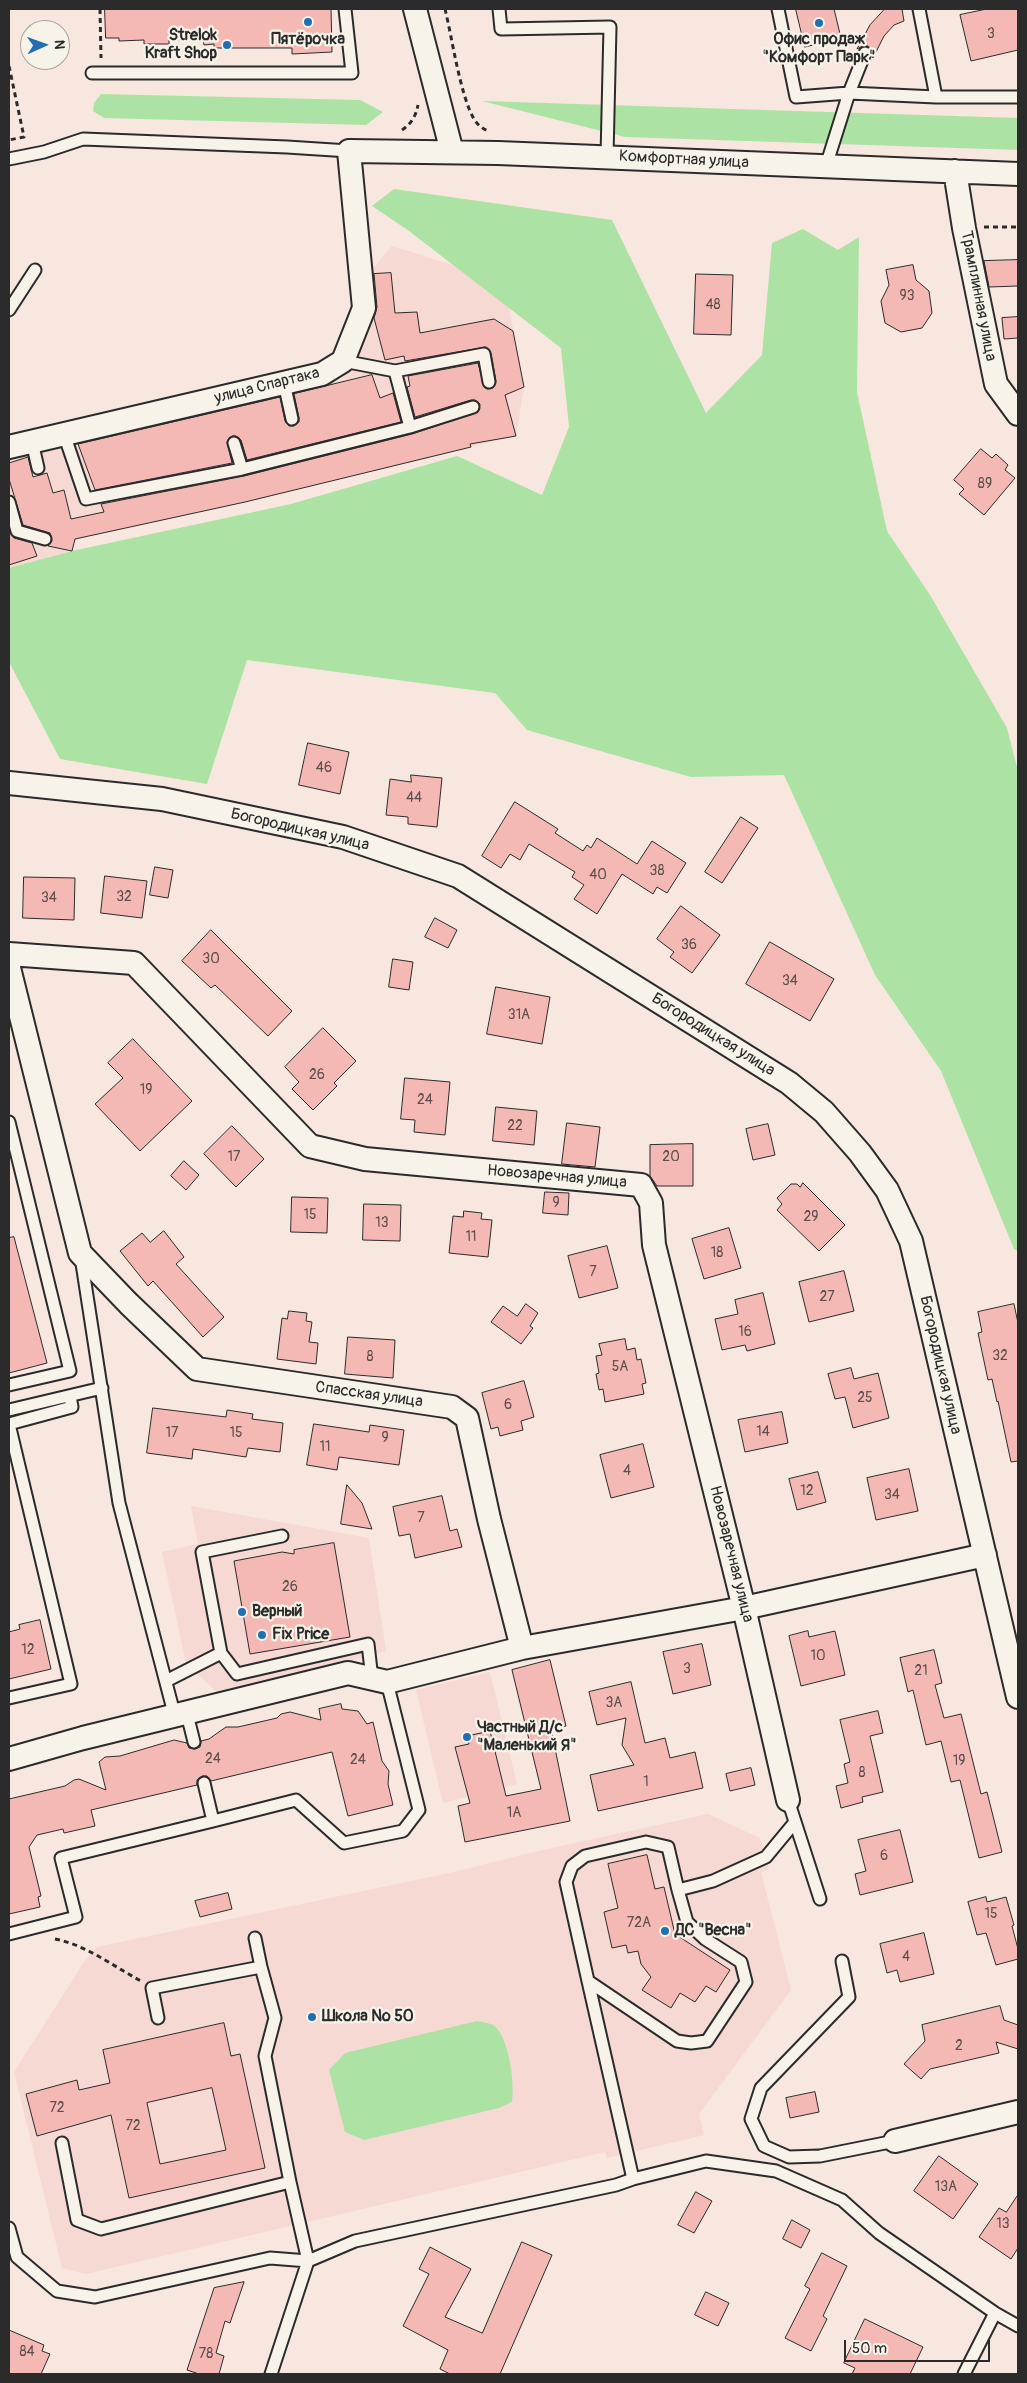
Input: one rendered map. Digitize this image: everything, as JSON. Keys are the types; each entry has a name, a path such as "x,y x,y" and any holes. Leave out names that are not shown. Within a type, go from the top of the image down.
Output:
{"street":[{"path":"415,9 452,152"},
{"path":"343,361 364,308 349,151"},
{"name":"Комфортная улица","path":"349,151 607,156 1018,174"},
{"name":"Трамплинная улица","path":"955,171 964,228 996,384 1018,414"},
{"name":"улица Спартака","path":"9,447 322,374 343,361"},
{"name":"Богородицкая улица","path":"9,783 162,799 343,837 458,876 789,1083 824,1112 860,1153 887,1190 911,1241 1018,1697"},
{"name":"Новозаречная улица","path":"9,954 134,963 310,1146 365,1159 641,1185 651,1203 654,1245 744,1608 788,1800"},
{"path":"9,968 80,1253"},
{"name":"Спасская улица","path":"80,1253 129,1304 197,1369 452,1407 467,1418 489,1519 522,1648"},
{"path":"9,1759 83,1738 348,1673 380,1681 522,1648 744,1608 985,1555"},
{"path":"895,2141 1018,2112"}],"lane":[{"path":"97,73 352,74 344,9"},
{"path":"499,9 502,29 610,27 607,156"},
{"path":"778,9 796,98 848,93 936,97 1018,97"},
{"path":"919,9 936,97"},
{"path":"826,166 848,93 865,53"},
{"path":"9,159 44,152 83,139 286,146 349,151"},
{"path":"9,310 35,270"},
{"path":"343,361 396,371 484,354 489,382"},
{"path":"396,371 410,427"},
{"path":"284,383 292,419"},
{"path":"64,434 86,499 242,469 410,427 473,407"},
{"path":"32,442 38,468"},
{"path":"234,442 242,469"},
{"path":"9,502 17,531 45,539"},
{"path":"9,1122 70,1371 9,1385"},
{"path":"80,1253 119,1503 166,1681 194,1742"},
{"path":"9,1410 102,1388"},
{"path":"9,1698 71,1684 9,1424 72,1407 70,1396"},
{"path":"9,1934 76,1917 61,1858 296,1800 344,1843 403,1831 419,1810 368,1644 238,1674 221,1653 202,1552 282,1536"},
{"path":"166,1681 221,1653"},
{"path":"204,1783 213,1821"},
{"path":"788,1800 820,1899"},
{"path":"678,1890 713,1881 766,1857 795,1822"},
{"path":"588,1981 677,2040 691,2044 707,2041 746,1982 741,1962 705,1939 686,1922 668,1847 646,1842 585,1856 572,1866 566,1882 588,1981 633,2179"},
{"path":"254,1938 275,2018 265,2056 308,2261 271,2374"},
{"path":"842,1961 849,1998 761,2088 751,2119 764,2146 789,2157 820,2156 895,2141"},
{"path":"158,2018 152,1988 261,1967"},
{"path":"62,2143 78,2220 101,2229 290,2182"},
{"path":"9,2228 17,2258 56,2290 95,2297 270,2258 308,2261 355,2241 616,2185 706,2161 776,2171 842,2200 879,2233 995,2313 1018,2326"},
{"path":"964,2374 995,2313"}],"path":[{"path":"97,73 100,9"},
{"path":"445,9 464,89"},
{"path":"9,66 24,137 9,140"},
{"path":"397,134 408,126 416,113 419,100"},
{"path":"964,228 1018,227"},
{"path":"36,1927 45,1937 67,1942 152,1988"}],"shaded area":[{"path":"392,246 504,281 524,387 516,436 245,502 76,539 72,551 9,568 9,458 76,438 342,380 373,312 368,274"},
{"path":"191,1506 369,1538 386,1651 221,1696 186,1663 162,1552 198,1544"},
{"name":"Частный Д/с \"Маленький Я\"","path":"490,1672 517,1784 443,1803 416,1690"},
{"name":"Школа № 50","path":"708,1814 760,1838 769,1869 761,1872 791,1990 699,2114 704,2135 607,2158 605,2152 86,2274 62,2268 14,2072 84,1962 97,1947 454,1872 534,1852"}],"green space":[{"path":"101,94 360,100 383,112 366,125 104,118 93,111 94,103"},
{"path":"482,101 1018,118 1018,150 625,137"},
{"path":"394,189 612,220 706,413 762,355 772,243 803,229 838,250 859,237 857,392 887,531 930,595 1007,728 1018,771 1018,1251 1014,1249 941,1071 875,975 784,775 691,777 527,730 495,693 247,660 207,784 60,759 9,662 9,568 72,551 291,504 457,456 542,495 569,427 561,348 409,231 372,206"},
{"path":"477,2021 493,2025 499,2030 503,2039 512,2072 512,2102 499,2108 364,2140 345,2132 329,2070 345,2053"}],"building":[{"path":"105,9 331,9 332,52 292,54 292,48 214,48 214,44 204,45 203,39 169,40 169,44 144,44 144,40 119,41 119,38 106,38"},
{"name":"Офис продаж \"Комфорт Парк\"","path":"796,9 834,9 841,38 805,47"},
{"path":"885,9 902,9 904,21 894,25 884,36 873,58 868,46 857,49 870,25"},
{"path":"987,9 1018,9 1018,50 971,61 960,15"},
{"path":"1018,260 1018,286 989,287 984,261"},
{"path":"913,265 916,280 929,291 932,313 922,328 901,332 885,323 881,301 889,285 886,270"},
{"path":"391,273 395,313 417,312 420,333 494,319 513,331 524,387 505,395 516,436 470,444 471,447 245,502 75,539 72,551 48,546 52,541 50,533 23,525 9,479 9,463 28,457 33,477 47,473 53,493 64,490 71,519 104,512 101,504 244,476 412,434 478,412 480,404 475,400 471,400 415,417 407,387 410,386 408,376 478,363 484,387 487,389 493,388 496,381 491,353 486,347 405,361 404,356 385,360 374,318 377,307 374,274"},
{"path":"696,274 733,275 731,335 694,334"},
{"path":"1018,317 1018,338 1004,339 1002,318"},
{"path":"372,375 380,398 393,393 401,422 247,460 241,440 236,436 232,436 227,442 232,463 95,490 78,444 280,397 285,421 289,426 294,426 299,422 299,418 294,394"},
{"path":"981,449 992,458 996,454 1008,465 1005,470 1015,478 984,515 959,494 964,489 954,480"},
{"path":"9,529 14,538 32,543 37,556 9,565"},
{"path":"308,743 349,752 340,794 299,785"},
{"path":"411,775 442,778 437,827 408,824 408,817 386,815 390,779 411,782"},
{"path":"515,802 558,829 555,833 583,851 587,845 591,848 597,838 637,864 652,841 686,863 667,893 657,887 653,894 622,874 597,914 574,899 584,885 572,877 575,872 529,844 520,860 510,854 501,868 482,856"},
{"path":"741,817 758,828 722,883 705,872"},
{"path":"155,867 173,870 168,898 150,895"},
{"path":"105,876 147,881 142,918 101,913"},
{"path":"24,877 75,878 74,920 23,918"},
{"path":"681,906 720,935 692,973 670,957 674,952 657,939"},
{"path":"435,918 457,930 448,948 425,937"},
{"path":"211,930 292,1011 268,1036 215,985 211,988 182,961"},
{"path":"770,942 834,979 810,1021 746,984"},
{"path":"393,959 413,962 409,990 389,987"},
{"path":"496,987 550,997 542,1044 487,1034"},
{"path":"323,1028 356,1061 334,1083 337,1086 313,1110 292,1089 299,1082 285,1067"},
{"path":"133,1039 192,1101 140,1151 95,1104 123,1078 108,1063"},
{"path":"405,1078 450,1082 445,1135 414,1132 415,1120 401,1119"},
{"path":"496,1107 537,1111 534,1145 493,1141"},
{"path":"567,1123 600,1127 595,1167 562,1164"},
{"path":"768,1124 775,1155 753,1160 746,1129"},
{"path":"232,1126 264,1159 236,1187 204,1154"},
{"path":"693,1144 693,1186 657,1186 650,1176 650,1145"},
{"path":"184,1161 199,1175 186,1190 171,1176"},
{"path":"803,1183 845,1225 819,1251 777,1210 782,1204 777,1198 791,1184 797,1184 800,1187"},
{"path":"545,1192 569,1193 568,1215 543,1213"},
{"path":"292,1197 328,1198 327,1233 291,1232"},
{"path":"364,1204 401,1205 400,1241 363,1240"},
{"path":"464,1211 482,1213 481,1219 492,1220 488,1257 449,1253 453,1216 463,1217"},
{"path":"729,1228 741,1268 704,1279 692,1239"},
{"path":"164,1231 184,1257 176,1264 224,1317 203,1337 153,1281 148,1286 120,1251 142,1233 150,1242"},
{"path":"14,1237 47,1363 9,1373 9,1238"},
{"path":"607,1246 618,1288 579,1298 568,1256"},
{"path":"844,1271 854,1311 809,1322 799,1282"},
{"path":"763,1293 775,1344 747,1351 745,1345 722,1350 715,1319 738,1314 735,1300"},
{"path":"526,1304 538,1313 530,1326 533,1328 521,1344 491,1322 503,1306 517,1316"},
{"path":"1014,1304 1018,1323 1018,1461 1011,1462 992,1379 988,1380 978,1333 982,1332 978,1312"},
{"path":"289,1311 307,1313 306,1321 312,1322 309,1342 318,1343 316,1364 277,1359 282,1318 287,1319"},
{"path":"348,1337 395,1340 393,1378 345,1374"},
{"path":"625,1339 627,1350 635,1348 637,1360 641,1359 646,1383 642,1384 644,1394 605,1402 603,1389 599,1390 596,1374 599,1373 596,1356 602,1355 599,1344"},
{"path":"851,1368 854,1379 878,1373 889,1418 853,1428 845,1397 835,1399 828,1374"},
{"path":"524,1381 534,1417 521,1421 523,1430 500,1436 498,1427 491,1429 482,1393"},
{"path":"153,1408 226,1417 227,1410 253,1414 252,1419 283,1423 280,1452 248,1448 246,1457 193,1449 192,1459 147,1453"},
{"path":"782,1412 788,1443 745,1452 738,1420"},
{"path":"314,1424 369,1432 370,1425 404,1430 399,1465 339,1457 337,1470 307,1465"},
{"path":"643,1444 654,1487 611,1498 600,1455"},
{"path":"909,1469 918,1511 876,1520 867,1478"},
{"path":"818,1472 826,1502 797,1510 789,1479"},
{"path":"347,1485 362,1503 372,1529 341,1524"},
{"path":"442,1496 450,1531 457,1529 462,1547 415,1558 410,1534 399,1536 393,1507"},
{"path":"334,1543 350,1637 250,1654 234,1561 282,1552 294,1554 294,1550"},
{"path":"40,1620 51,1669 9,1679 9,1632 20,1629 19,1625"},
{"path":"808,1631 809,1637 835,1631 845,1675 801,1686 789,1636"},
{"path":"702,1644 711,1685 673,1694 663,1652"},
{"path":"934,1650 942,1683 935,1685 944,1718 961,1714 981,1794 987,1792 1002,1852 979,1858 960,1780 951,1782 941,1741 926,1745 913,1690 908,1692 900,1658"},
{"path":"550,1660 566,1726 551,1729 570,1821 465,1842 458,1806 470,1803 455,1747 469,1744 467,1736 490,1731 506,1796 541,1789 512,1670"},
{"path":"631,1682 645,1743 665,1738 670,1758 695,1752 703,1788 598,1811 590,1775 634,1765 622,1745 626,1718 597,1725 589,1692"},
{"path":"341,1704 342,1709 358,1711 367,1724 373,1722 382,1761 389,1771 388,1784 393,1805 348,1816 332,1752 211,1781 207,1776 202,1776 197,1780 197,1785 91,1810 95,1826 64,1833 63,1829 37,1835 29,1847 41,1896 38,1897 40,1907 9,1914 9,1799 65,1786 79,1779 106,1790 99,1762 105,1757 120,1756 174,1740 187,1743 189,1748 195,1749 200,1747 201,1741 209,1739 226,1727 238,1727 277,1718 281,1714 290,1712 321,1720 319,1709"},
{"path":"878,1711 883,1733 870,1736 883,1792 862,1797 863,1802 841,1808 836,1786 848,1783 844,1764 850,1762 840,1720"},
{"path":"751,1768 755,1785 730,1791 726,1774"},
{"path":"900,1830 913,1882 860,1895 855,1874 866,1871 858,1840"},
{"path":"647,1855 655,1889 664,1887 675,1934 730,1970 716,1992 706,1986 695,2002 680,1993 671,2008 642,1990 651,1977 641,1964 638,1951 628,1953 626,1945 612,1948 604,1912 618,1908 608,1864"},
{"path":"228,1893 232,1909 200,1917 195,1901"},
{"path":"986,1897 987,1902 1006,1897 1014,1925 1012,1926 1018,1949 1018,1959 996,1965 986,1933 977,1935 968,1902"},
{"path":"924,1933 934,1974 900,1982 897,1970 887,1973 880,1944"},
{"path":"1000,2006 1004,2020 1018,2025 1018,2049 996,2042 999,2053 930,2069 921,2079 904,2064 925,2041 922,2025"},
{"path":"224,2023 231,2056 240,2054 265,2168 129,2198 111,2115 37,2136 26,2094 77,2080 79,2090 110,2083 103,2050","holes":["212,2088 226,2150 160,2164 147,2103"]},
{"path":"815,2092 819,2112 790,2118 786,2098"},
{"path":"939,2156 978,2184 953,2219 914,2191"},
{"path":"696,2192 712,2201 694,2233 678,2225"},
{"path":"1018,2195 1018,2248 1011,2259 979,2237 999,2208 1006,2212"},
{"path":"792,2220 810,2230 801,2248 783,2239"},
{"path":"522,2242 552,2255 500,2374 450,2374 440,2369 448,2350 403,2326 429,2274 419,2269 430,2247 471,2269 445,2317 482,2333"},
{"path":"822,2253 847,2266 823,2316 827,2319 811,2351 785,2338 810,2289 805,2286"},
{"path":"244,2282 230,2323 225,2321 216,2353 224,2356 219,2374 199,2374 187,2370 214,2288"},
{"path":"706,2292 729,2303 718,2326 695,2315"},
{"path":"865,2319 923,2347 910,2374 852,2374 855,2368 844,2363"},
{"path":"9,2330 44,2345 42,2351 50,2354 41,2374 9,2374"}],"place":[{"name":"Пятёрочка","path":"308,22"},
{"name":"Офис продаж \"Комфорт Парк\"","path":"819,23"},
{"name":"Strelok Kraft Shop","path":"227,45"},
{"name":"Верный","path":"242,1612"},
{"name":"Fix Price","path":"262,1635"},
{"name":"Частный Д/с \"Маленький Я\"","path":"467,1737"},
{"name":"ДС \"Весна\"","path":"665,1931"},
{"name":"Школа № 50","path":"312,2017"}]}
